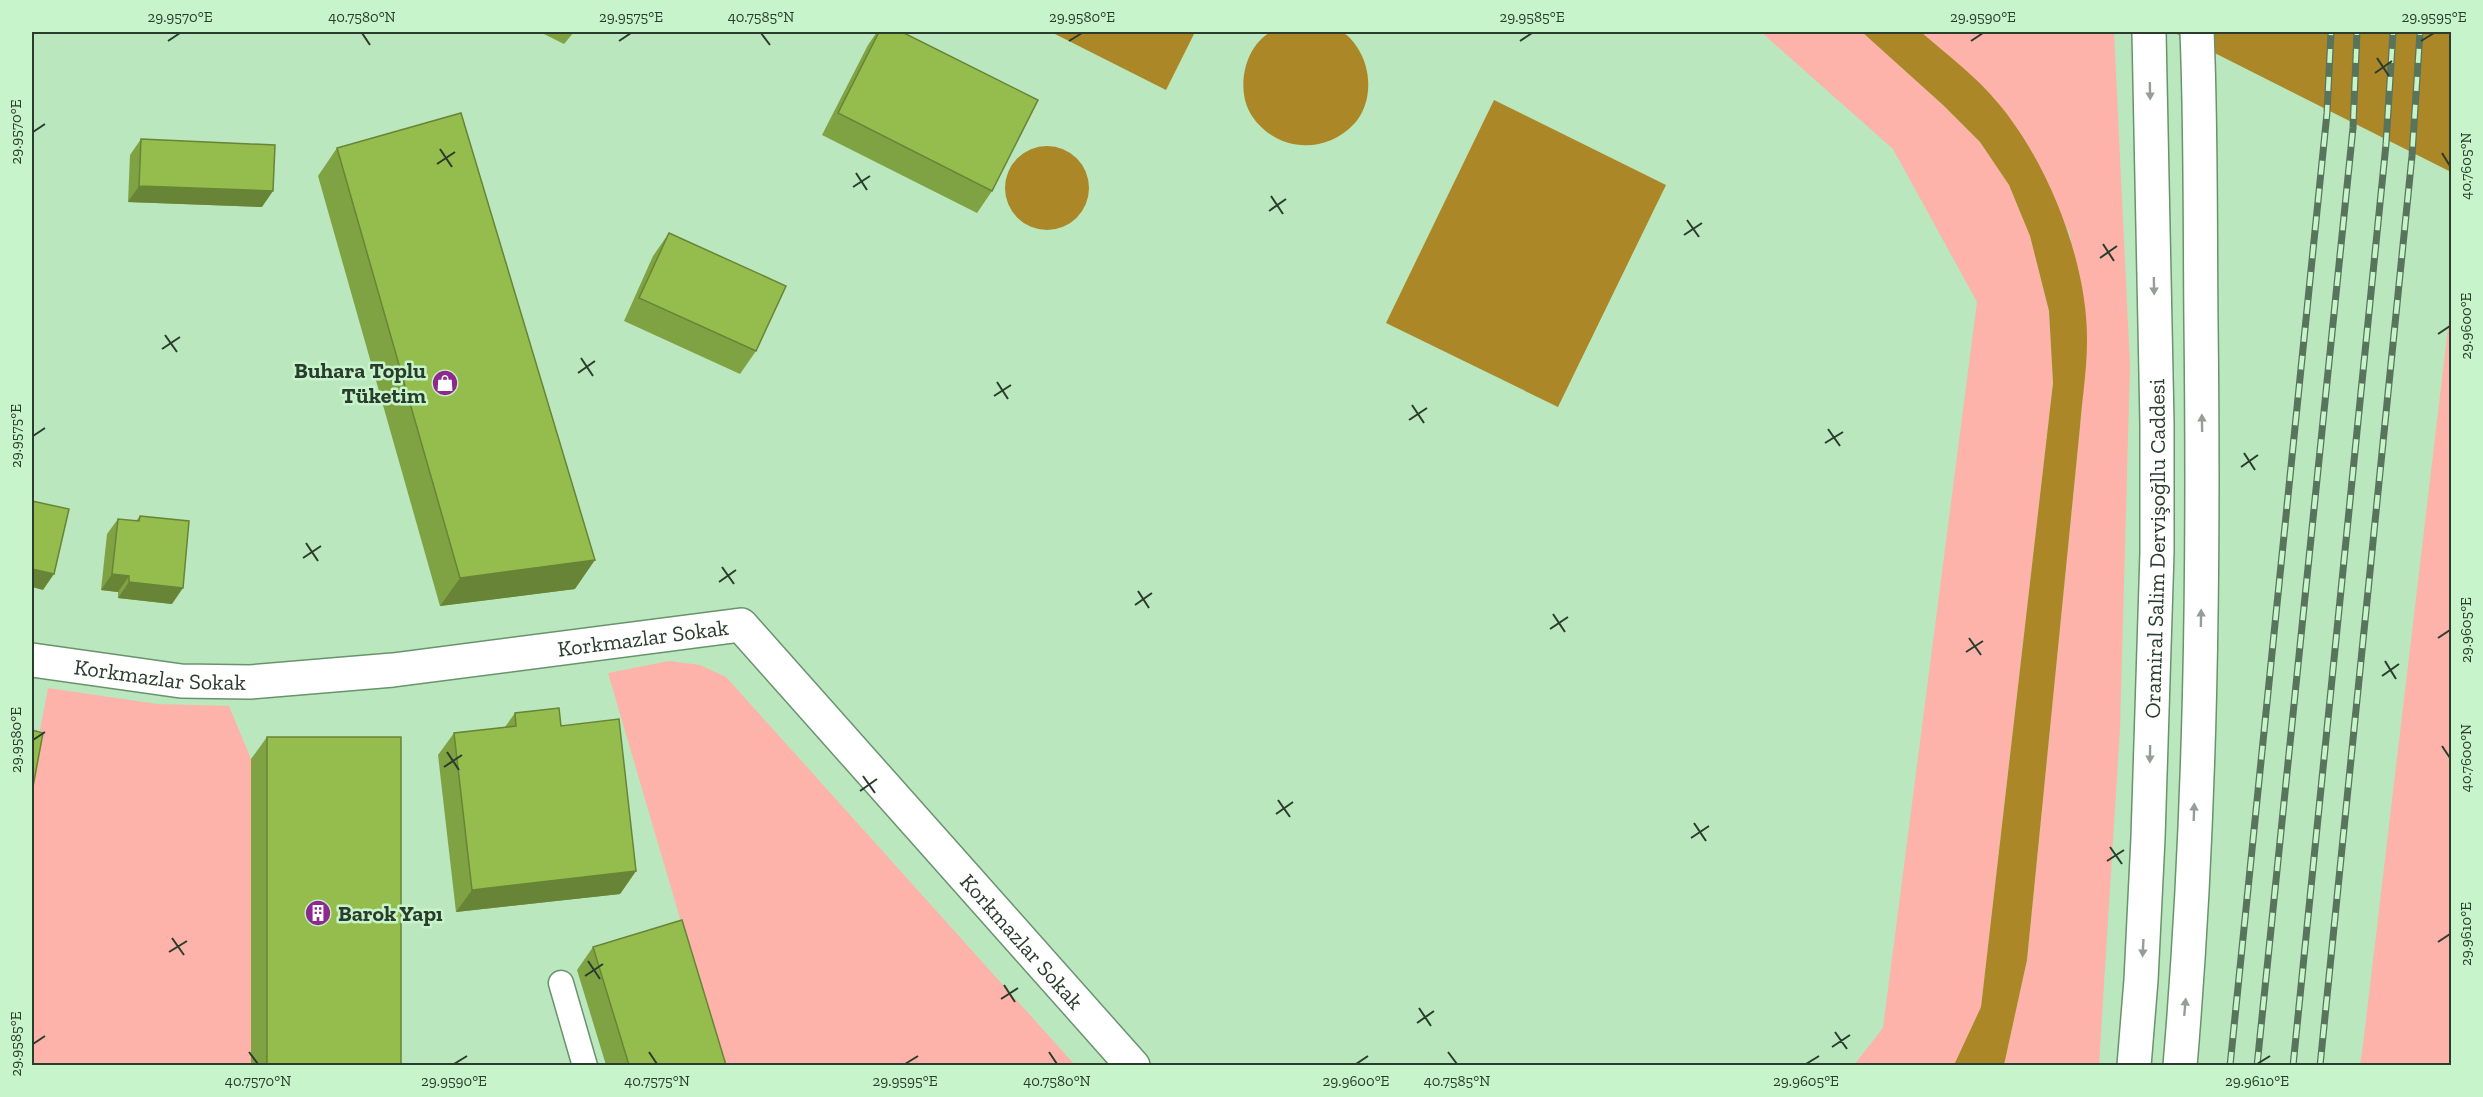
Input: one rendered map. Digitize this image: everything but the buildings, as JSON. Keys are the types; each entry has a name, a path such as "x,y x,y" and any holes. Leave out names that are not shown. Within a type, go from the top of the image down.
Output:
{"main road":[{"name":"Oramiral Salim Dervişoğllu Caddesi","path":"2134,1065 2148,838 2157,552 2157,424 2149,32"},
{"name":"Oramiral Salim Dervişoğllu Caddesi","path":"2180,1065 2187,984 2201,640 2203,476 2197,35"},
{"name":"Korkmazlar Sokak","path":"32,660 181,681 250,682 393,670 741,625 1133,1065"}],"lane":[{"path":"561,983 585,1065"}],"shaded area":[{"path":"1334,31 1345,34 1355,45 1366,65 1367,96 1360,116 1342,134 1315,145 1287,143 1262,128 1252,116 1244,94 1245,70 1254,48 1271,32"},
{"path":"1051,32 1195,32 1166,90"},
{"path":"1761,32 1862,32 1943,105 1980,142 2009,185 2030,236 2049,311 2053,383 1981,1007 1954,1065 1854,1065 1883,1028 1977,302 1893,149"},
{"path":"1862,32 1921,32 1990,93 2033,154 2062,215 2081,279 2086,311 2085,374 2027,960 2004,1065 1954,1065 1981,1007 2053,383 2049,311 2030,236 2009,185 1980,142 1943,105"},
{"path":"1921,32 2114,32 2130,366 2120,728 2099,1065 2004,1065 2027,960 2080,427 2087,341 2080,282 2069,232 1997,102"},
{"path":"2173,32 2451,32 2451,172"},
{"path":"1494,100 1666,185 1558,407 1386,323"},
{"path":"1047,146 1063,149 1077,158 1086,172 1089,188 1086,204 1077,218 1063,227 1047,230 1031,227 1017,218 1008,204 1005,188 1008,172 1017,158 1031,149"},
{"path":"2451,303 2451,1065 2360,1065 2363,1045"},
{"path":"669,661 700,665 726,677 1075,1065 723,1065 608,673"},
{"path":"48,688 157,704 229,706 251,759 251,1065 32,1066 32,773"}],"railway":[{"path":"2230,1066 2327,113 2331,32"},
{"path":"2257,1066 2353,128 2357,32"},
{"path":"2293,1066 2386,144 2393,32"},
{"path":"2320,1066 2412,156 2420,32"}],"place":[{"name":"Buhara Toplu Tüketim","path":"445,383"},
{"name":"Barok Yapı","path":"318,913"}]}
